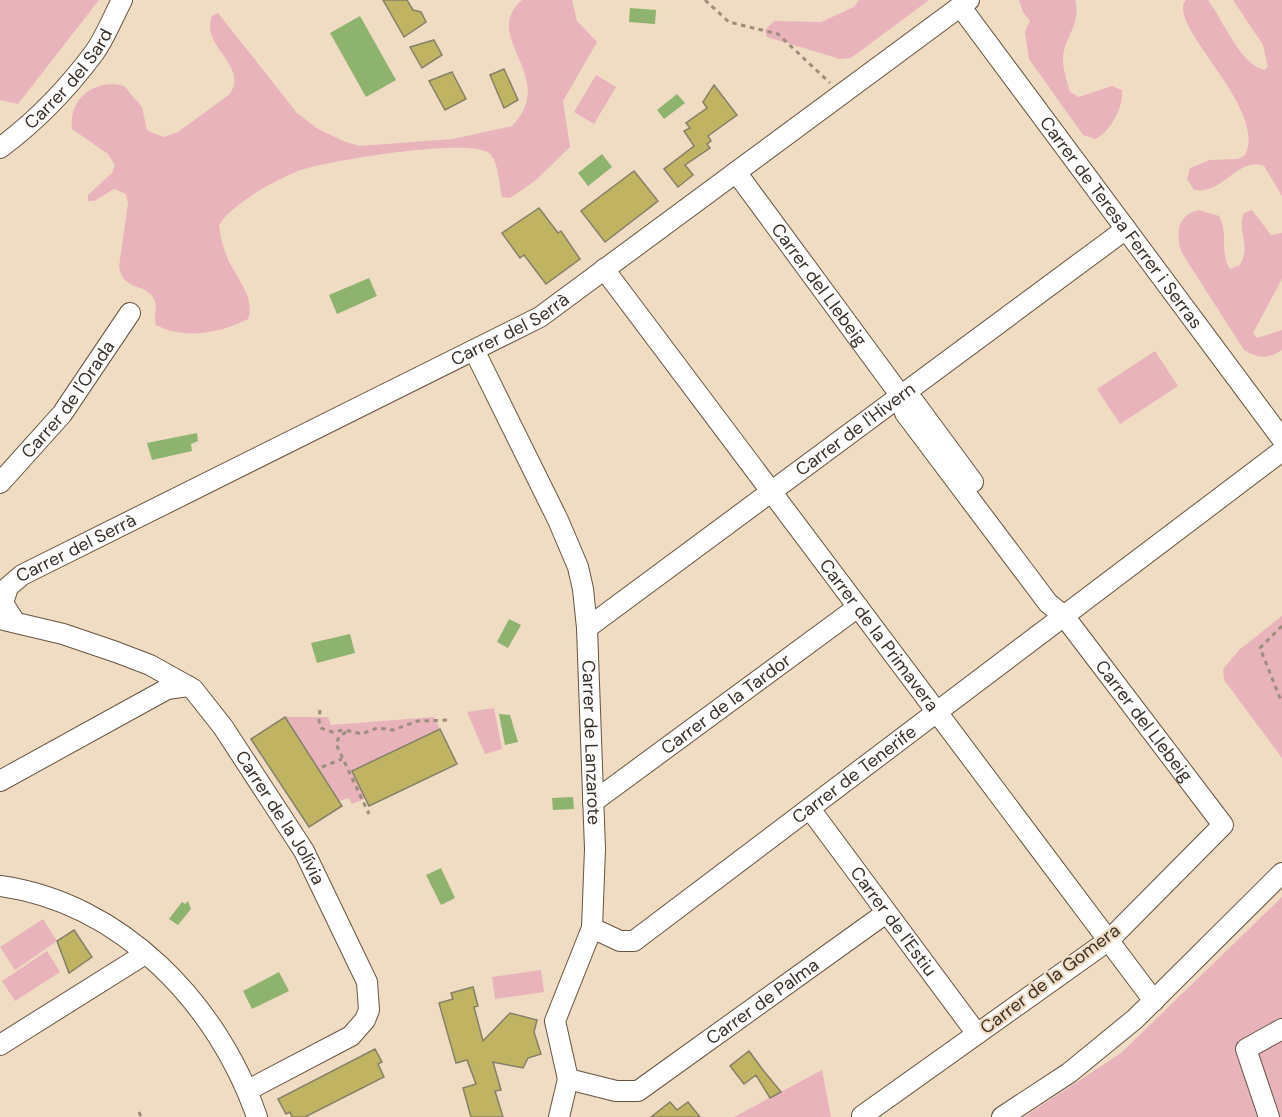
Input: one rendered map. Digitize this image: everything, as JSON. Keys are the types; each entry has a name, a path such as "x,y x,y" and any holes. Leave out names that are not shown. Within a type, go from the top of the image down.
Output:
{"street":[{"name":"Carrer del Sard","path":"0,148 20,133 95,52 122,0"},
{"name":"Carrer del Serrà","path":"8,621 3,603 4,589 48,561 122,527 540,317 964,3"},
{"name":"Carrer de Teresa Ferrer i Serras","path":"964,3 1126,230 1282,439"},
{"name":"Carrer del Llebeig","path":"736,172 901,396 904,413 1048,603 1065,616 1223,825"},
{"name":"Carrer de l'Hivern","path":"587,628 1126,230"},
{"name":"Carrer de la Primavera","path":"604,269 1154,1001"},
{"name":"Carrer de l'Orada","path":"0,483 62,414 130,313"},
{"name":"Carrer de Lanzarote","path":"474,350 558,520 578,567 587,628 595,849 592,928 555,1021 564,1051 568,1079"},
{"name":"Carrer de Tenerife","path":"592,928 620,941 634,941 1282,452"},
{"name":"Carrer de la Tardor","path":"593,802 858,607"},
{"name":"Carrer de la Jolívia","path":"8,621 63,634 150,665 188,686 198,694 223,727 302,847 367,982 369,993 365,1020 351,1036 248,1090"},
{"path":"150,665 158,680 152,697"},
{"path":"0,781 123,716 152,697 174,687 188,686"},
{"name":"Carrer de l'Estiu","path":"810,809 976,1034"},
{"name":"Carrer de la Gomera","path":"862,1116 1109,940 1223,825"},
{"path":"1002,1117 1101,1049 1154,1001 1282,873"},
{"path":"0,886 49,897 87,912 122,934 145,954 175,982 204,1015 228,1050 248,1090 258,1117"},
{"name":"Carrer de Palma","path":"568,1079 616,1091 638,1091 886,912"},
{"path":"0,1045 145,954"},
{"path":"1269,1117 1273,1095 1246,1049 1279,1031"},
{"path":"559,1117 568,1079"}],"path":[{"path":"705,0 729,22 778,34 841,94"},
{"path":"1282,626 1260,648 1282,704"},
{"path":"320,710 319,721 324,730 362,734 377,728 393,730 418,721 450,720"},
{"path":"348,731 336,740 342,759 369,814"},
{"path":"322,767 342,759"},
{"path":"139,1112 141,1117"}],"shaded area":[{"path":"0,0 99,0 18,104 0,100"},
{"path":"522,0 572,0 577,21 597,42 563,101 570,147 535,181 510,198 502,197 497,167 489,153 476,149 454,148 396,152 298,171 278,180 244,201 219,225 227,257 247,295 250,311 248,319 226,328 203,333 167,330 156,325 156,304 153,297 125,280 119,267 128,203 126,194 114,189 94,201 88,201 88,195 112,173 115,165 108,154 72,129 74,108 86,93 103,85 124,86 142,107 147,130 163,137 178,132 230,94 234,83 234,74 212,37 210,27 212,16 218,13 297,113 318,129 360,146 453,139 512,126 524,108 528,91 525,74 509,28 511,14"},
{"path":"859,0 929,0 851,58 840,59 767,37 765,30 774,21 821,22 854,7"},
{"path":"1019,0 1075,0 1077,8 1075,23 1066,44 1063,59 1070,92 1079,97 1112,86 1122,90 1121,104 1115,118 1101,136 1095,139 1083,135 1029,59 1025,32 1030,21 1023,12"},
{"path":"1186,0 1208,0 1247,59 1264,70 1268,67 1263,45 1233,0 1282,0 1282,196 1264,166 1245,167 1214,187 1204,190 1194,190 1187,179 1190,168 1210,160 1238,159 1245,155 1248,136 1243,114 1231,92 1189,28 1183,12"},
{"path":"630,8 656,10 655,24 629,22"},
{"path":"360,16 396,80 366,97 330,33"},
{"path":"596,75 616,87 594,124 574,112"},
{"path":"677,94 685,103 664,119 657,110"},
{"path":"602,154 612,167 588,186 578,173"},
{"path":"1199,210 1219,216 1223,229 1225,256 1230,269 1240,265 1245,251 1242,226 1244,213 1252,210 1271,235 1282,233 1282,279 1253,333 1257,338 1282,330 1282,350 1263,357 1244,350 1182,253 1179,239 1180,226 1186,216"},
{"path":"369,278 377,296 337,314 329,295"},
{"path":"1155,351 1178,386 1120,424 1097,389"},
{"path":"197,433 198,441 191,444 192,451 152,460 147,443"},
{"path":"1282,616 1282,758 1224,680 1223,669 1239,650"},
{"path":"509,619 521,625 508,648 497,642"},
{"path":"350,634 355,653 317,663 311,643"},
{"path":"494,708 502,749 485,754 467,712"},
{"path":"499,714 510,715 518,742 505,745"},
{"path":"285,717 328,717 331,725 434,717 440,729 352,771 365,799 352,804 349,798 339,801"},
{"path":"573,797 574,809 553,810 552,798"},
{"path":"441,868 455,898 441,905 426,875"},
{"path":"1282,897 1282,1117 1024,1117 1121,1053"},
{"path":"188,901 191,909 178,925 169,919 182,902 185,904"},
{"path":"43,919 57,941 15,970 0,947"},
{"path":"47,951 60,972 15,1001 2,981"},
{"path":"541,970 544,992 495,999 492,977"},
{"path":"279,972 289,991 252,1009 243,991"},
{"path":"822,1070 831,1117 734,1117"}],"building":[{"path":"383,0 407,0 413,10 421,12 426,22 404,37"},
{"path":"434,40 442,55 422,68 410,47"},
{"path":"504,69 518,100 504,108 490,75"},
{"path":"452,72 466,99 445,110 429,81"},
{"path":"714,85 737,115 708,136 711,141 707,144 710,148 685,165 693,175 678,187 664,169 694,146 684,131 690,128 686,123 707,108 703,102"},
{"path":"634,171 658,201 605,242 581,211"},
{"path":"539,208 558,233 561,231 580,259 546,284 524,255 520,258 502,233"},
{"path":"285,717 342,806 309,827 251,739"},
{"path":"440,729 457,764 369,806 352,771"},
{"path":"74,930 92,957 69,973 57,941"},
{"path":"473,987 478,1006 474,1007 483,1041 510,1013 537,1020 534,1032 541,1054 528,1058 523,1068 493,1062 501,1090 495,1091 503,1117 471,1117 463,1088 476,1084 467,1060 456,1063 439,1003 453,999 451,993"},
{"path":"375,1049 382,1062 378,1064 384,1077 305,1117 292,1117 290,1112 286,1114 278,1099"},
{"path":"749,1051 781,1092 770,1098 756,1075 744,1084 730,1066"},
{"path":"670,1102 677,1110 688,1102 700,1117 651,1117"}]}
